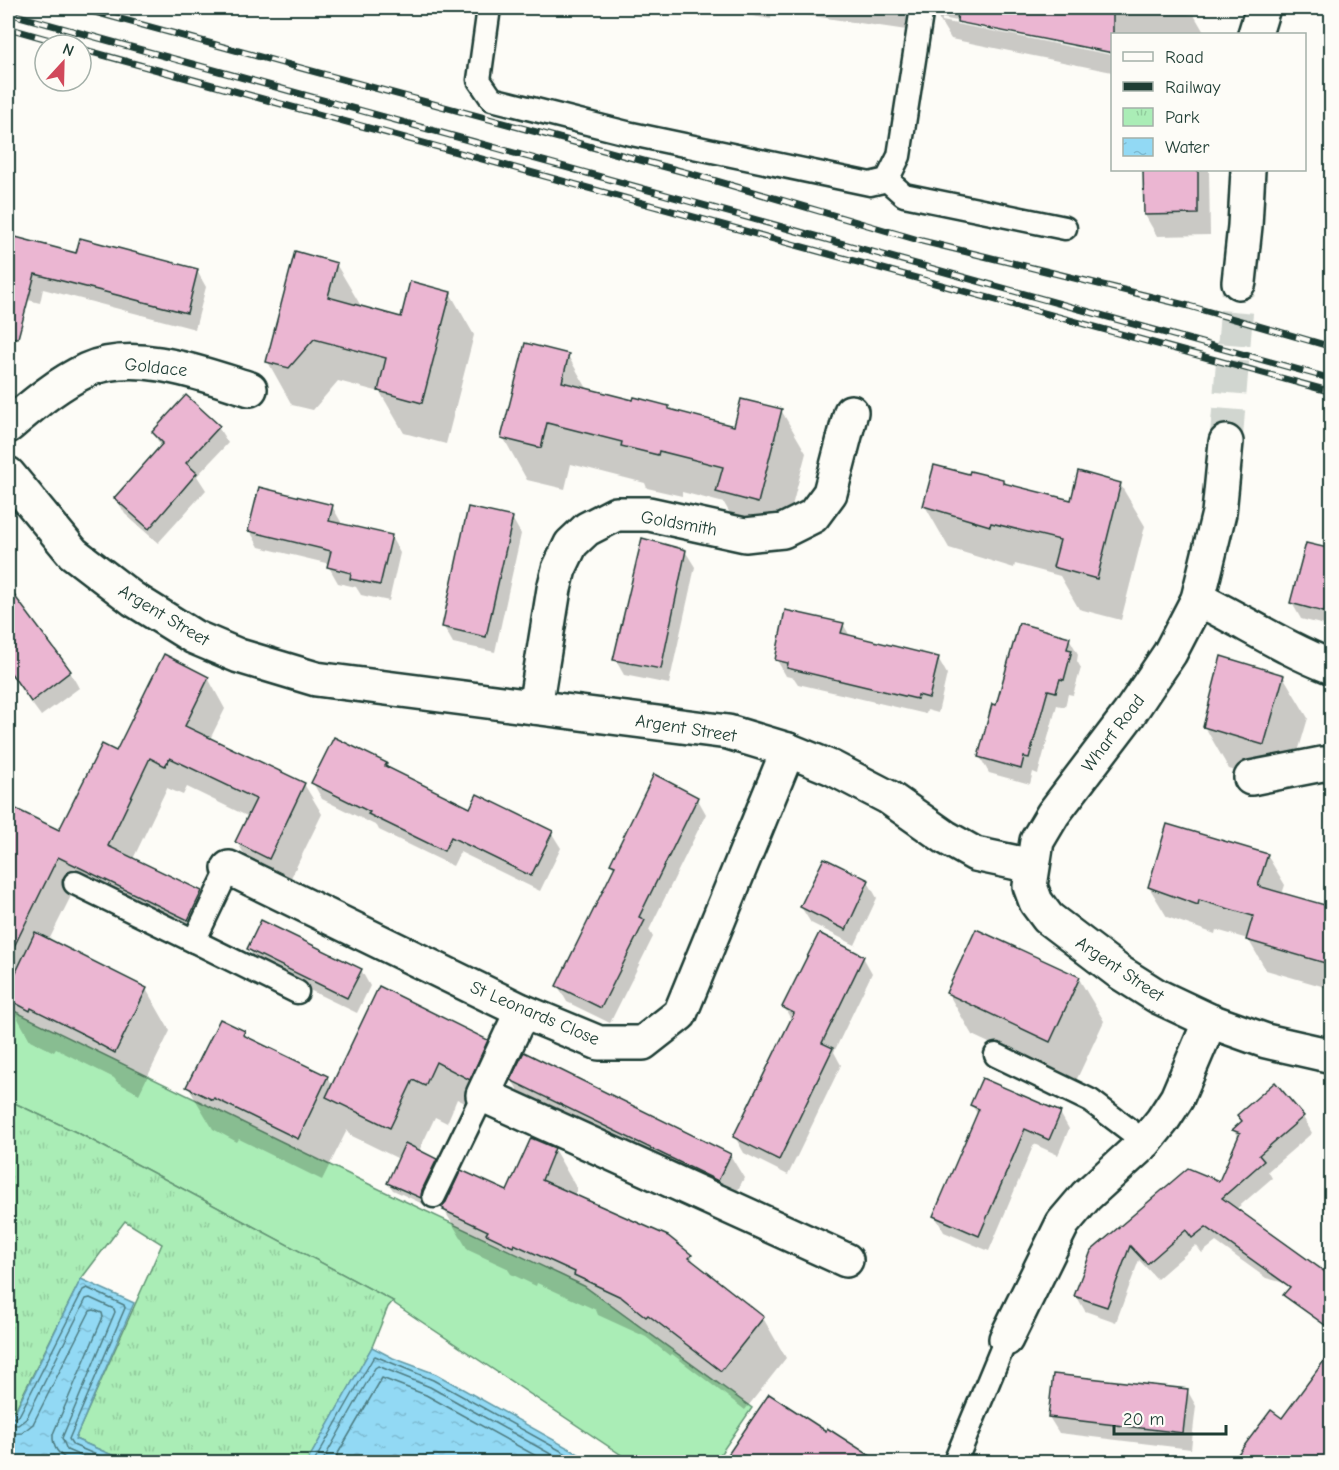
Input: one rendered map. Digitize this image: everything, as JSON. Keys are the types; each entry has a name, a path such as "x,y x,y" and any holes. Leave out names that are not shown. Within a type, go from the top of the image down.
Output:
{"street":[{"path":"1255,33 1263,8"},
{"path":"1239,282 1248,171"},
{"name":"Goldace","path":"8,426 54,388 89,369 120,362 156,364 193,370 249,389"},
{"name":"Goldsmith","path":"535,707 559,569 571,544 587,529 616,514 649,514 745,535 783,531 813,516 830,493 851,412"},
{"name":"Wharf Road","path":"1032,866 1037,841 1053,814 1129,714 1170,653 1198,599 1219,513 1226,442"},
{"name":"Argent Street","path":"8,474 73,553 133,599 194,637 239,656 316,679 728,732 788,750 832,768 888,797 945,837 975,854 1032,866 1030,886 1036,902 1048,918 1128,978 1157,996 1210,1021 1266,1041 1332,1056"},
{"path":"1198,599 1301,655 1332,667"},
{"name":"St Leonards Close","path":"228,868 522,1011 599,1043 643,1043 680,1014 788,750"},
{"path":"1251,778 1322,764 1332,765"},
{"path":"522,1011 483,1095 846,1260"},
{"path":"1006,1339 1063,1223 1086,1196 1145,1142 1177,1098 1210,1021"}],"lane":[{"path":"489,8 479,80 492,99 627,133 870,184 887,180"},
{"path":"887,180 899,156 922,8"},
{"path":"887,180 904,195 1065,228"},
{"path":"194,941 228,868"},
{"path":"75,883 297,992"},
{"path":"996,1055 1091,1101 1145,1142"},
{"path":"434,1196 483,1095"},
{"path":"955,1462 1006,1339"}],"green space":[{"path":"8,1008 584,1286 752,1408 715,1462 632,1462 393,1301 80,1134 8,1100"},
{"path":"8,1100 80,1134 393,1301 388,1307 372,1347 307,1462 128,1462 75,1439 162,1244 125,1221 81,1279 14,1412 8,1410"}],"water":[{"path":"81,1279 134,1303 75,1439 128,1462 8,1462 8,1410 15,1412"},
{"path":"372,1347 393,1358 436,1374 593,1462 307,1462"}],"building":[{"path":"958,8 1113,8 1111,53 957,22"},
{"path":"1143,171 1198,171 1198,214 1144,215"},
{"path":"8,235 76,253 80,238 198,269 187,313 35,274 18,338 8,337"},
{"path":"295,251 337,263 328,297 401,317 410,281 451,292 422,403 378,391 386,358 314,339 289,368 266,362"},
{"path":"525,343 569,354 562,382 633,400 634,397 734,426 741,399 782,409 758,503 716,492 723,467 659,451 658,455 621,446 622,442 547,423 541,448 501,438"},
{"path":"186,395 220,426 186,463 197,473 149,529 114,498 163,443 152,432"},
{"path":"934,465 969,474 970,471 1003,479 1003,483 1071,500 1078,471 1121,483 1097,579 1053,567 1060,540 991,523 990,526 923,506"},
{"path":"259,487 333,505 329,521 392,535 380,585 350,579 351,573 327,567 331,551 248,531"},
{"path":"468,507 513,517 486,637 442,627"},
{"path":"642,538 686,550 661,669 613,660"},
{"path":"1306,543 1332,549 1332,610 1325,608 1324,612 1290,603"},
{"path":"8,587 71,671 31,702 8,669"},
{"path":"785,610 844,623 841,633 939,657 929,698 918,695 917,699 787,668 788,663 775,660"},
{"path":"1019,623 1070,637 1067,649 1072,650 1064,680 1060,679 1056,692 1048,690 1029,758 1024,757 1021,769 978,757 992,704 996,705"},
{"path":"164,654 209,677 185,726 305,783 269,859 235,842 256,799 170,758 165,766 150,758 108,846 202,891 188,920 58,857 8,959 8,805 59,830 102,744 116,751"},
{"path":"1221,656 1284,675 1264,745 1203,727"},
{"path":"334,737 387,763 385,766 470,808 477,794 553,831 531,876 451,837 444,851 311,783"},
{"path":"654,774 698,797 639,917 645,920 601,1008 556,986 615,866 610,864"},
{"path":"1167,824 1268,854 1258,886 1332,907 1332,965 1246,940 1253,916 1199,900 1198,905 1148,887"},
{"path":"824,858 869,880 846,930 800,907"},
{"path":"261,920 362,969 347,998 247,949"},
{"path":"976,929 1080,977 1050,1042 946,993"},
{"path":"35,932 147,988 115,1053 91,1038 8,999 8,989"},
{"path":"819,933 864,956 822,1043 833,1048 779,1160 733,1137 794,1013 782,1007"},
{"path":"379,986 488,1040 470,1080 436,1062 425,1086 413,1080 390,1128 326,1097"},
{"path":"220,1019 245,1031 243,1035 328,1076 298,1139 214,1098 213,1100 186,1087"},
{"path":"524,1052 731,1154 718,1181 510,1080"},
{"path":"982,1078 1061,1112 1049,1140 1025,1129 979,1236 933,1216 979,1109 970,1105"},
{"path":"1275,1082 1304,1116 1259,1155 1264,1161 1222,1198 1332,1277 1332,1330 1283,1295 1290,1287 1206,1227 1192,1238 1186,1230 1147,1264 1130,1246 1107,1307 1074,1296 1091,1251 1188,1168 1219,1181 1240,1133 1232,1130 1242,1121 1237,1115"},
{"path":"531,1138 555,1148 542,1180 668,1236 692,1255 689,1258 764,1317 721,1371 621,1297 574,1275 575,1272 486,1234 488,1231 443,1210 441,1207 446,1202 461,1170 507,1191"},
{"path":"405,1143 437,1159 422,1190 421,1198 387,1183"},
{"path":"1332,1350 1332,1462 1232,1462 1271,1410 1282,1418"},
{"path":"1053,1374 1188,1389 1183,1433 1048,1417"},
{"path":"769,1394 826,1431 827,1428 880,1462 723,1462"}],"tunnel":[{"path":"1226,442 1239,282"}],"railway":[{"path":"80,8 699,176 922,241 1189,306 1332,347"},
{"path":"8,13 1332,379"},
{"path":"8,28 33,35"},
{"path":"93,52 1332,392"}]}
